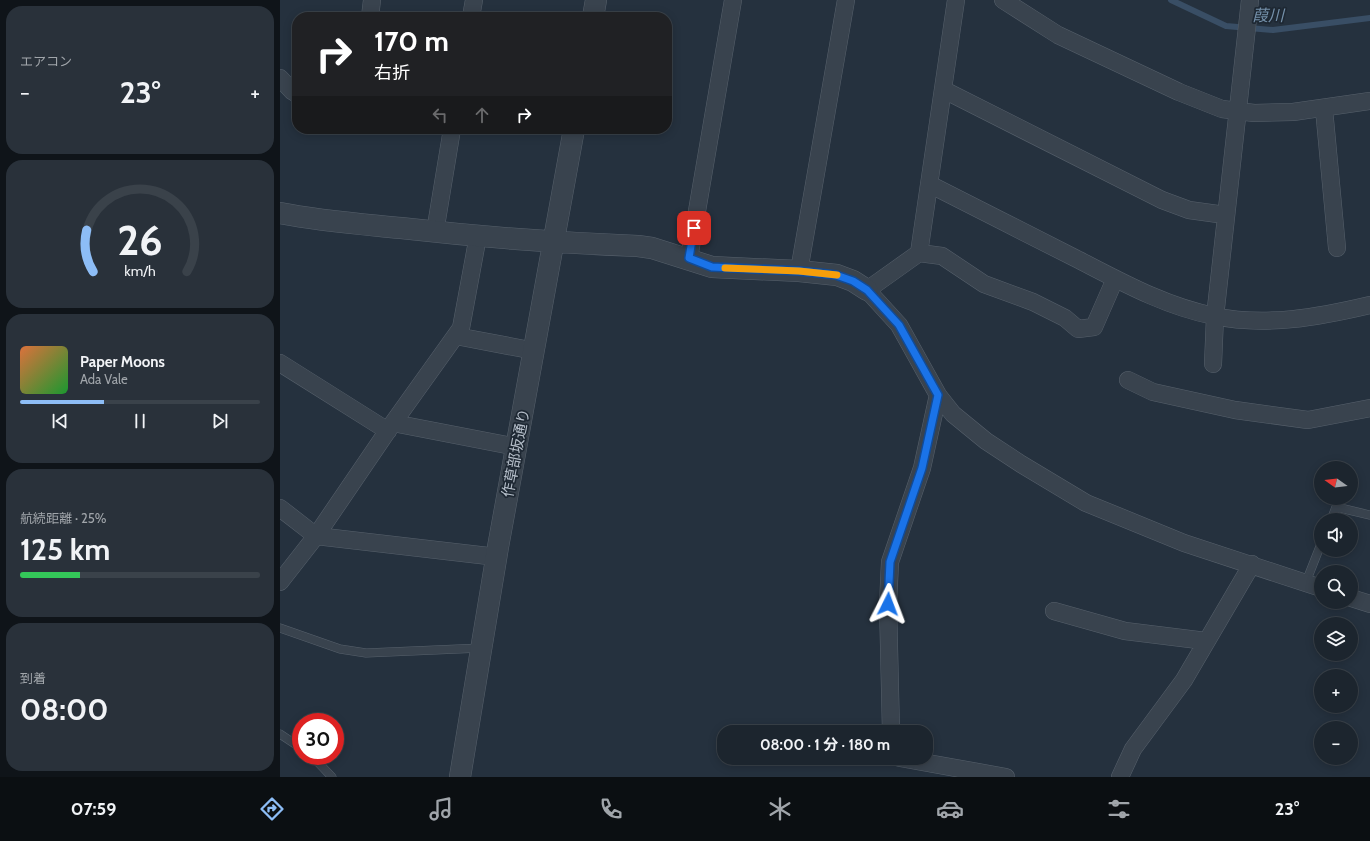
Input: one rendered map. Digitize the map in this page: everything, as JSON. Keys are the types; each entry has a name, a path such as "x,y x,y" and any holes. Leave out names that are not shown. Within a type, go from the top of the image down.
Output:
{"street":[{"path":"371,12 372,0"},
{"path":"472,12 474,0"},
{"path":"594,12 596,0"},
{"path":"689,258 733,0"},
{"path":"799,271 846,0"},
{"path":"919,253 956,0"},
{"path":"1003,0 1058,35 1179,92 1222,109 1237,112 1293,112 1370,101"},
{"path":"1213,364 1215,317 1225,215 1244,59 1249,2"},
{"path":"280,78 292,91"},
{"path":"944,90 1162,200 1189,210 1225,215"},
{"path":"1324,108 1337,248"},
{"path":"435,232 451,134"},
{"name":"作草部坂通り","path":"460,777 497,557 555,243 573,134"},
{"path":"929,184 1114,279 1175,306 1215,317 1251,320 1288,320 1322,316 1370,306"},
{"path":"280,213 304,218 478,236 555,243 638,246 689,258 712,267 799,271 836,275 853,281 867,290 899,325 938,395 953,414 986,441 1086,503 1184,543 1313,585"},
{"path":"280,582 316,536 390,427 461,328 478,236"},
{"path":"867,290 919,253 942,256 984,284 1033,302 1065,318 1078,329 1094,327 1114,279"},
{"path":"456,336 535,351"},
{"path":"280,363 390,427 517,448"},
{"path":"1128,380 1153,392 1235,410 1301,419 1315,419 1370,408"},
{"path":"891,725 888,604 890,562 922,468 938,395"},
{"path":"280,508 316,536 497,557"},
{"path":"1120,777 1133,749 1184,680 1252,564"},
{"path":"1358,600 1370,604"},
{"path":"1054,611 1125,631 1206,641"},
{"path":"933,764 1006,777"}],"lane":[{"path":"1334,513 1336,507 1370,515"},
{"path":"1313,585 1318,557"},
{"path":"280,628 334,648 366,653 482,648"},
{"path":"280,734 292,742"},
{"path":"321,765 332,777"}],"waterway":[{"name":"葭川","path":"1171,0 1226,26 1273,30 1370,18"}],"slow traffic":[{"path":"725,268 799,271 837,275"}],"route":[{"path":"694,228 689,258 712,267 799,271 836,275 853,281 867,290 899,325 938,395 922,468 890,562 888,604"}]}
